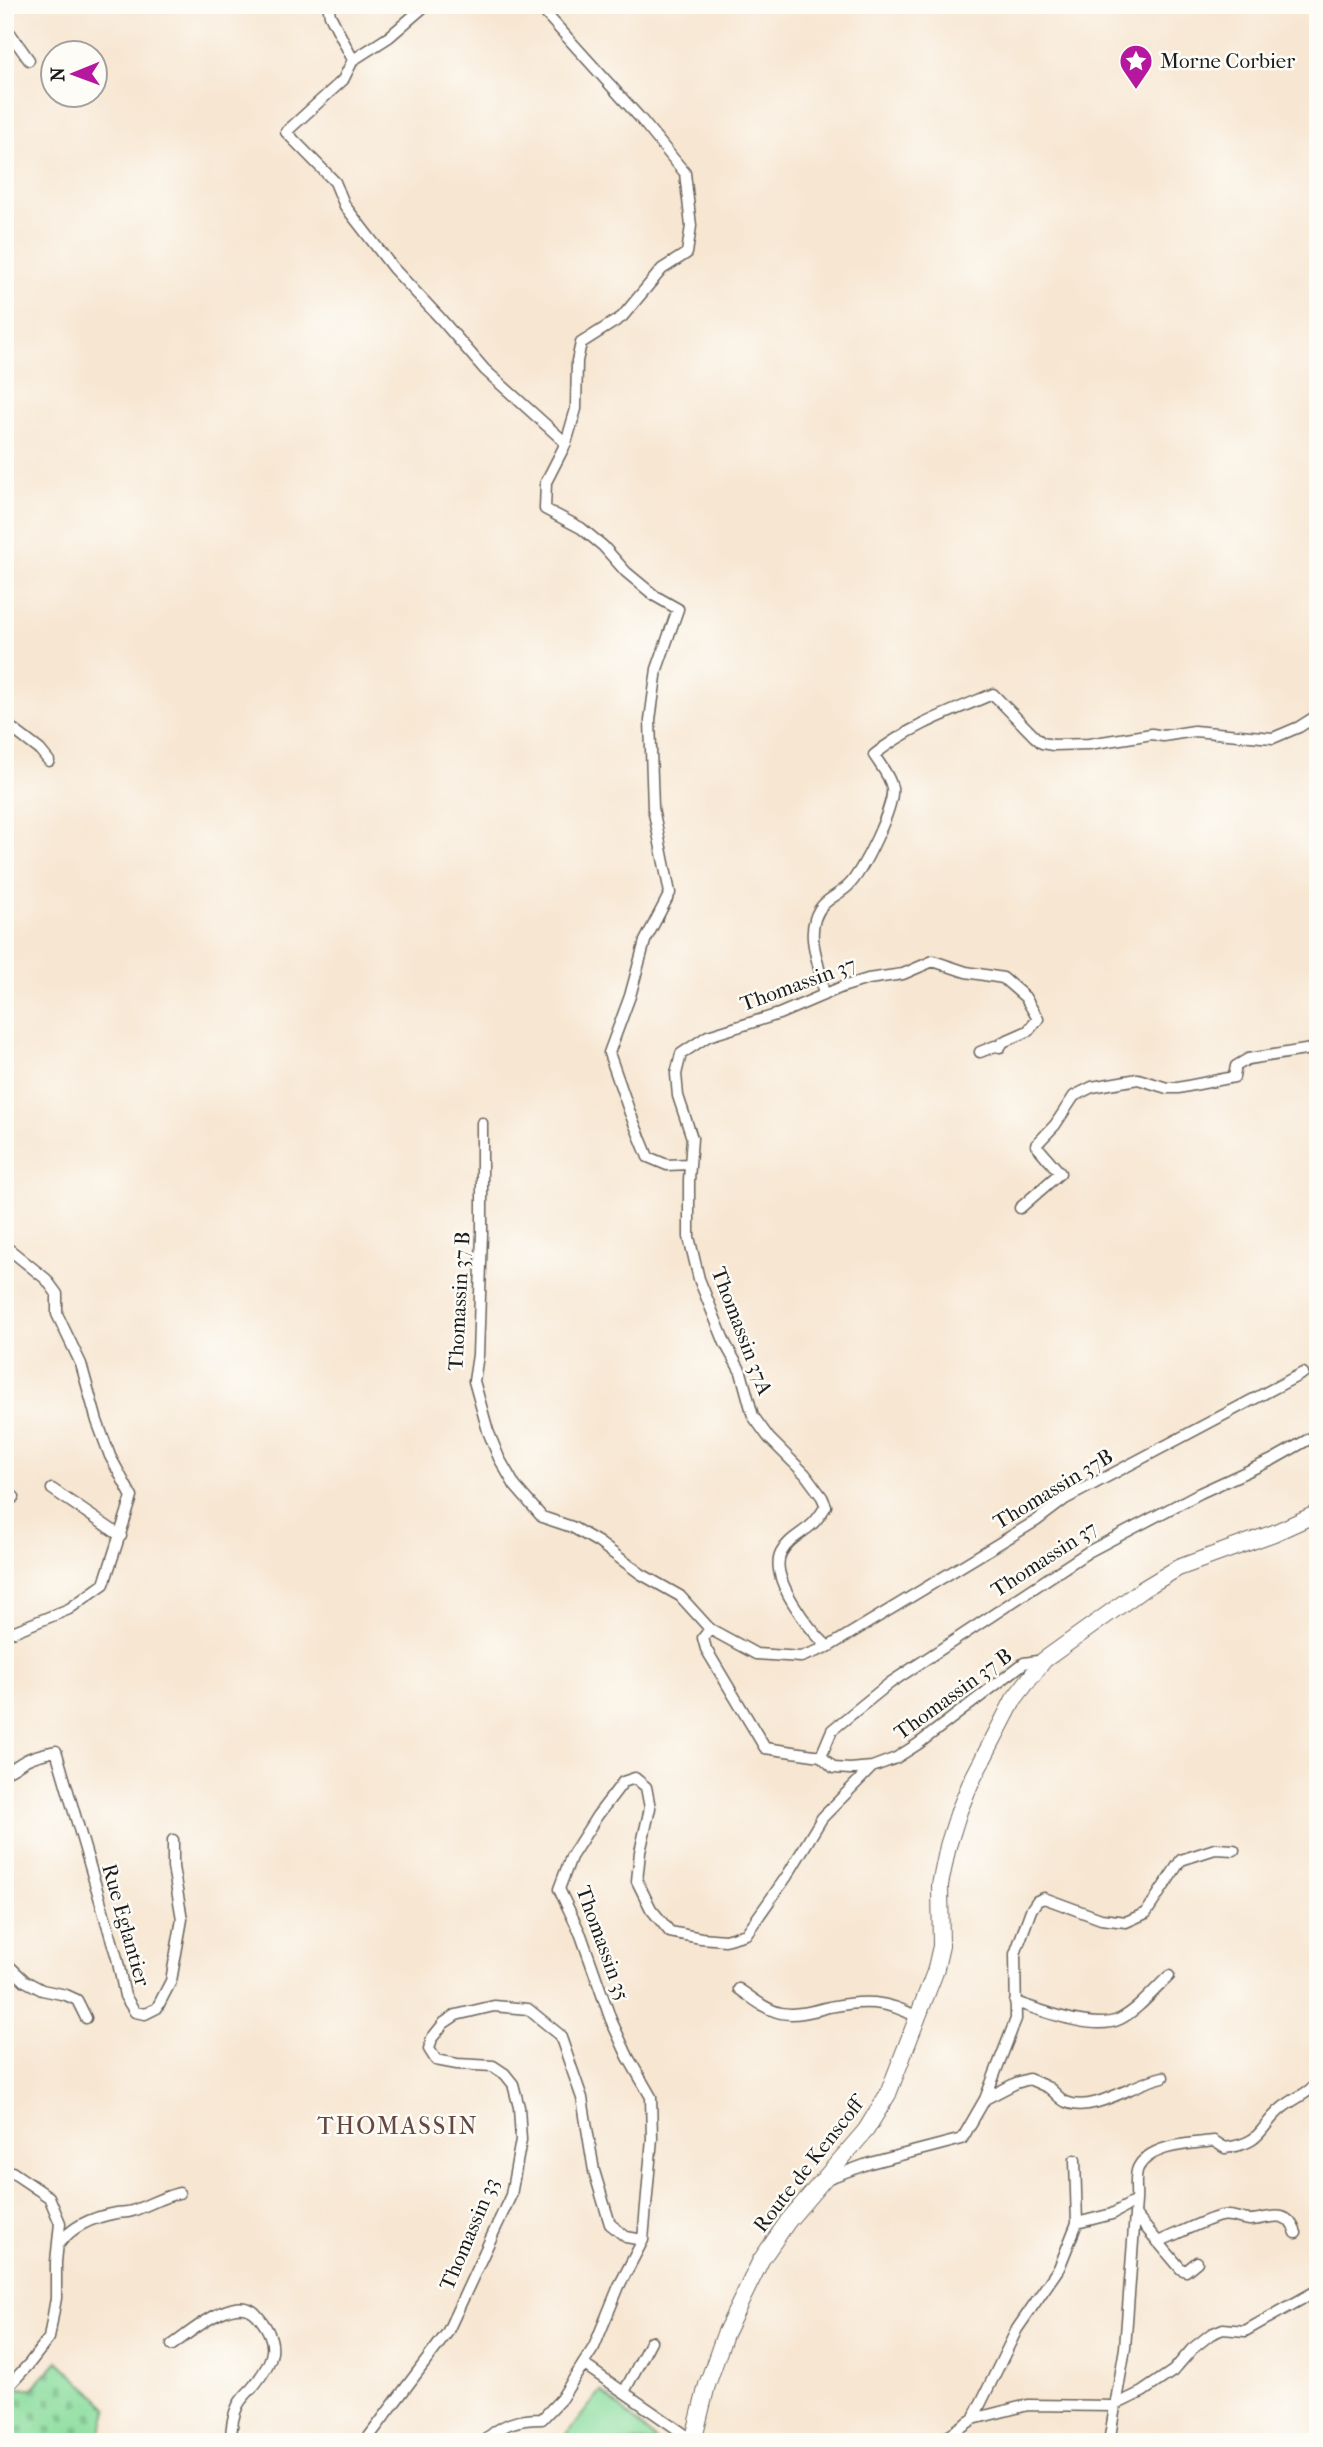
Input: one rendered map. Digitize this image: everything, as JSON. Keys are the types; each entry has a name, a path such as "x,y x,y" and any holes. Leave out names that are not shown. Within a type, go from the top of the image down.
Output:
{"main road":[{"name":"Route de Kenscoff","path":"693,2441 707,2385 725,2334 761,2260 788,2221 866,2130 888,2094 935,1972 941,1946 940,1885 959,1811 1014,1699 1044,1660 1143,1588 1178,1568 1275,1533 1318,1513"}],"street":[{"path":"328,5 330,15 353,60"},
{"path":"426,5 389,37 353,60 343,80 286,132 335,182 345,206 393,268 485,370 566,443"},
{"path":"538,5 640,118 685,173 691,226 687,253 662,269 622,317 581,343 577,361 576,409 566,443 546,482 545,509 581,528 603,546 625,572 678,610 657,669 650,720 653,808 670,893 645,941 630,996 609,1053 648,1157 667,1165 690,1164"},
{"path":"5,26 29,60"},
{"path":"823,994 823,977 812,937 814,922 818,910 826,900 848,887 871,851 892,794 891,783 874,755 896,739 993,694 1042,743 1053,746 1089,744 1152,734 1163,736 1194,732 1273,738 1318,715"},
{"path":"5,727 10,727 40,750 49,761"},
{"name":"Thomassin 37","path":"690,1164 692,1138 678,1096 676,1074 681,1054 708,1036 779,1014 814,1001 823,994 868,979 903,974 933,961 967,972 1003,978 1025,997 1038,1019 1028,1031 1003,1042 1000,1046 980,1052"},
{"path":"1020,1208 1060,1173 1036,1145 1055,1125 1074,1096 1092,1087 1138,1079 1167,1088 1234,1077 1237,1066 1248,1059 1318,1048"},
{"name":"Thomassin 37 B","path":"482,1123 482,1234 478,1355 474,1381 488,1431 499,1458 515,1486 542,1517 572,1527 598,1542 641,1574 680,1596 710,1629 703,1638 706,1649 765,1748 821,1756 834,1768 872,1767 896,1758 918,1744 1024,1663 1044,1660"},
{"name":"Thomassin 37A","path":"690,1164 690,1237 699,1279 725,1343 741,1372 753,1416 769,1438 811,1482 826,1506 808,1528 796,1534 781,1553 779,1564 783,1584 813,1631 828,1647"},
{"path":"5,1246 46,1279 57,1294 57,1314 80,1364 110,1456 132,1497 104,1584 69,1609 5,1635"},
{"name":"Thomassin 37B","path":"828,1647 1036,1521 1065,1499 1303,1373"},
{"name":"Thomassin 37","path":"821,1756 832,1730 890,1683 1088,1552 1200,1493 1272,1460 1318,1434"},
{"path":"52,1489 121,1536"},
{"path":"710,1629 756,1654 802,1657 828,1647"},
{"name":"Rue Eglantier","path":"5,1772 13,1770 26,1760 55,1751 57,1754 117,1958 125,1996 135,2012 145,2014 157,2008 171,1981 183,1919 173,1867 173,1840"},
{"name":"Thomassin 35","path":"483,2442 496,2429 524,2419 542,2419 561,2399 594,2347 619,2286 643,2239 652,2138 651,2097 617,2032 594,1978 581,1935 559,1889 571,1857 623,1782 635,1778 646,1787 650,1808 640,1852 637,1881 652,1909 670,1932 724,1940 746,1934 787,1876 822,1818 872,1767"},
{"path":"821,2181 870,2163 962,2139 985,2099 1016,2019 1015,1954 1037,1901 1044,1898 1101,1919 1126,1922 1146,1913 1181,1860 1215,1849 1234,1850"},
{"path":"5,1962 25,1981 42,1990 77,2000 86,2018"},
{"path":"1016,2002 1072,2021 1118,2021 1169,1976"},
{"path":"739,1989 782,2014 802,2014 831,2007 881,2002 897,2006 917,2017"},
{"name":"Thomassin 33","path":"365,2442 447,2333 511,2195 521,2140 519,2107 513,2084 493,2066 436,2060 429,2049 432,2038 444,2023 456,2015 494,2006 528,2009 560,2035 582,2098 594,2171 610,2224 626,2237 643,2239"},
{"path":"985,2099 1029,2078 1051,2089 1065,2102 1087,2105 1100,2103 1148,2080 1163,2077"},
{"path":"1109,2442 1125,2347 1136,2217 1137,2169 1149,2154 1214,2140 1225,2148 1238,2146 1258,2137 1281,2109 1318,2083"},
{"path":"973,2419 1017,2329 1059,2268 1077,2223 1075,2160"},
{"path":"5,2390 49,2338 56,2298 60,2223 49,2197 12,2172"},
{"path":"58,2246 68,2231 84,2223 116,2213 125,2213 147,2206 160,2197 179,2193"},
{"path":"1077,2223 1112,2214 1136,2201"},
{"path":"1158,2242 1222,2216 1252,2220 1276,2216 1290,2223 1296,2233"},
{"path":"1136,2217 1174,2263 1186,2271 1197,2262"},
{"path":"939,2442 973,2419 1028,2405 1113,2406 1142,2392 1173,2371 1192,2349 1211,2334 1223,2329 1245,2331 1318,2290"},
{"path":"172,2346 215,2315 232,2308 243,2307 251,2310 271,2334 273,2353 267,2370 238,2405 231,2442"},
{"path":"624,2392 651,2341"},
{"path":"583,2364 693,2441"}],"green space":[{"path":"58,2361 108,2408 98,2442 5,2442 5,2416 11,2389 33,2388"},
{"path":"601,2391 658,2442 577,2442 567,2434"}],"place":[{"name":"Morne Corbier","path":"1136,91"}],"district":[{"name":"THOMASSIN","path":"398,2126"}]}
